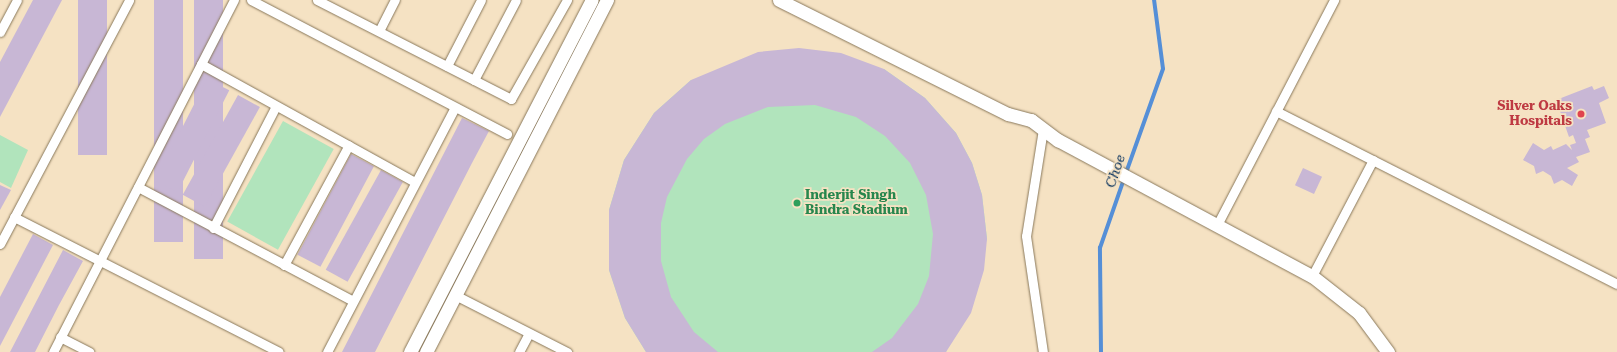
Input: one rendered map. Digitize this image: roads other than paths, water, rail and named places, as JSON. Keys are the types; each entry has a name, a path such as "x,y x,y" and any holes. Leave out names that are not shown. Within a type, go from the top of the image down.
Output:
{"main road":[{"path":"410,352 592,0"},
{"path":"426,352 607,0"},
{"path":"780,0 1008,114 1031,120 1058,140 1312,276 1359,313 1388,352"}],"street":[{"path":"0,32 17,0"},
{"path":"0,244 128,0"},
{"path":"53,352 234,0"},
{"path":"251,0 507,134"},
{"path":"317,0 511,99 567,0"},
{"path":"379,31 395,0"},
{"path":"447,66 481,0"},
{"path":"474,80 516,0"},
{"path":"1217,225 1334,0"},
{"path":"201,64 416,182"},
{"path":"213,228 276,106"},
{"path":"327,352 455,107"},
{"path":"1276,111 1617,284"},
{"path":"1043,129 1026,236 1044,352"},
{"path":"284,265 348,145"},
{"path":"1312,276 1373,160"},
{"path":"138,187 353,301"},
{"path":"14,217 279,352"},
{"path":"455,296 567,352"},
{"path":"519,352 529,332"},
{"path":"60,337 89,352"}],"waterway":[{"name":"Choe","path":"1126,173 1163,69 1154,0"},
{"name":"Choe","path":"1101,352 1100,248 1124,179"}],"place":[{"name":"Silver Oaks Hospitals","path":"1581,114"},
{"name":"Inderjit Singh Bindra Stadium","path":"797,203"}]}
